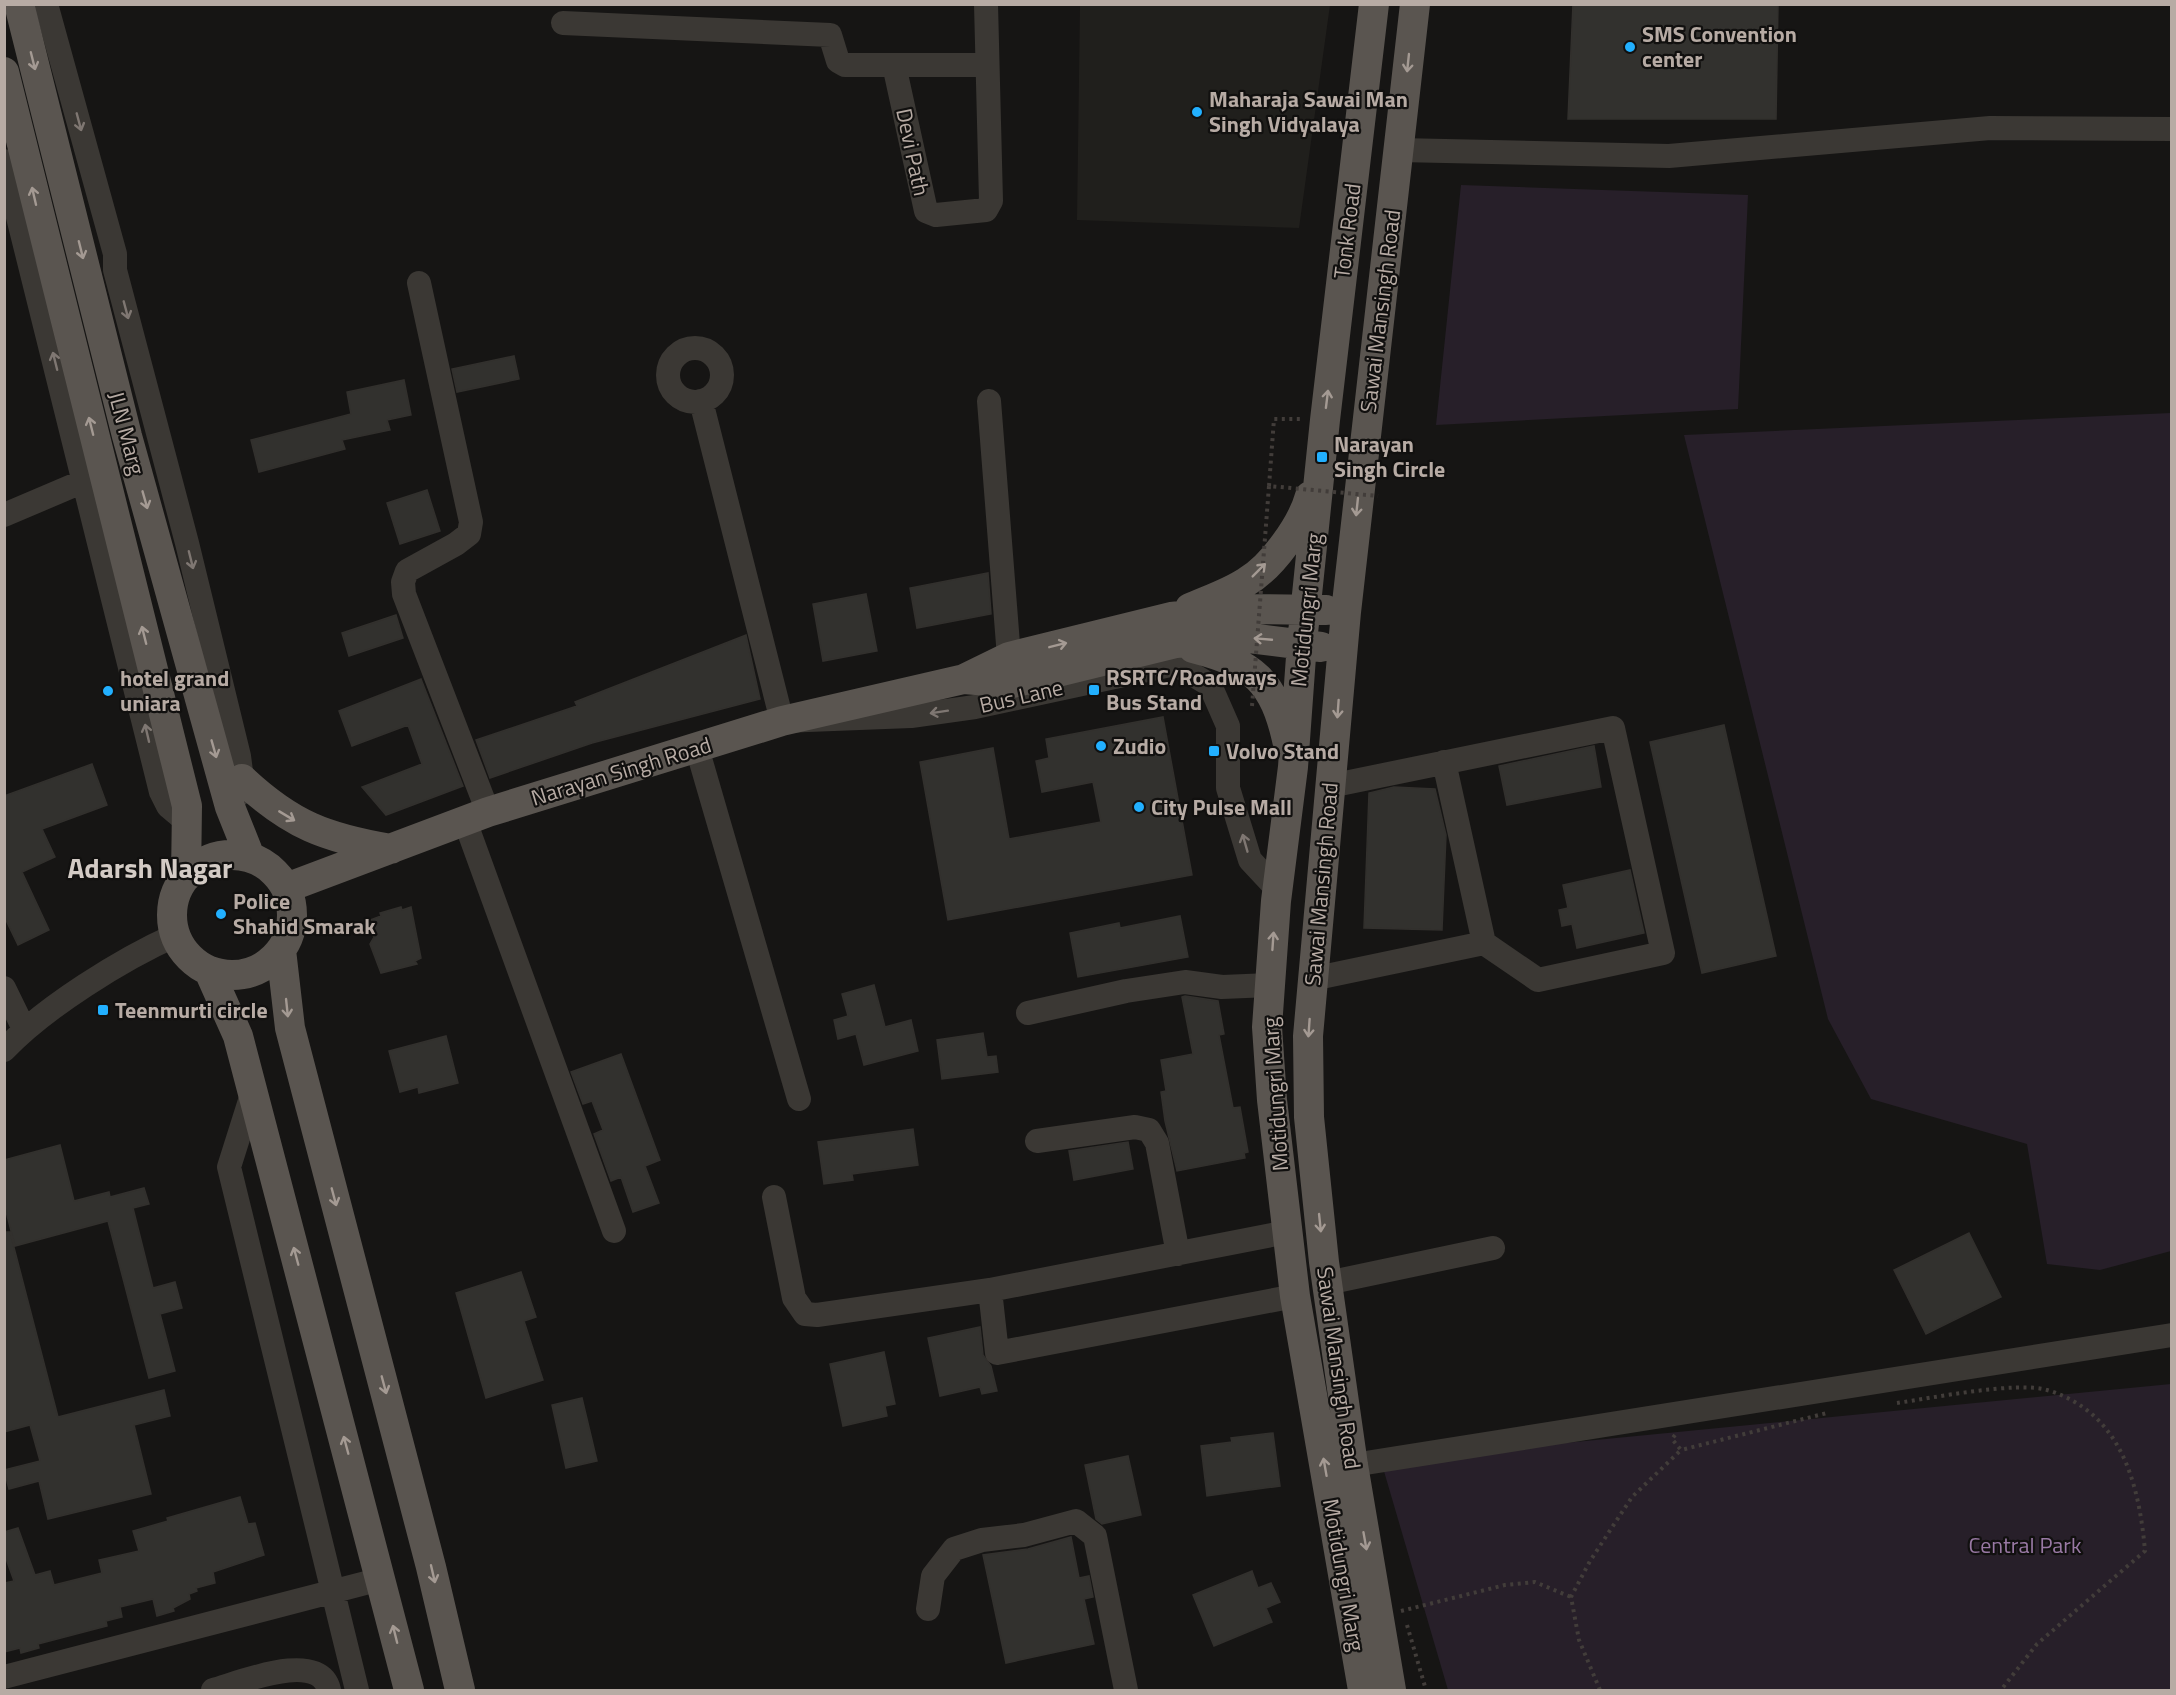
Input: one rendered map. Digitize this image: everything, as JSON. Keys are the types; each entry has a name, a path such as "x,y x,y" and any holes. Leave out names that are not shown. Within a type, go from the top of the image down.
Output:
{"main road":[{"name":"JLN Marg","path":"19,4 127,436 230,807 250,857"},
{"name":"Tonk Road","path":"1322,458 1374,4"},
{"name":"Sawai Mansingh Road","path":"1391,1690 1353,1465 1328,1283 1309,1116 1308,1036 1342,650 1415,4"},
{"name":"JLN Marg","path":"4,72 24,237 187,806 186,877"},
{"path":"1173,630 1248,582 1287,542 1305,514 1322,458"},
{"name":"Motidungri Marg","path":"1322,458 1302,643 1293,767 1278,890 1267,1027 1271,1090 1295,1296 1363,1690"},
{"path":"964,679 1013,684 1173,630 1250,609 1306,608 1346,612"},
{"path":"1173,630 1231,658 1266,685 1282,716 1293,767"},
{"path":"964,679 1009,657 1173,630 1302,643 1342,650"},
{"name":"Narayan Singh Road","path":"286,888 476,816 782,721 964,679"},
{"path":"242,779 271,806 301,824 343,841 391,849"},
{"path":"228,855 250,857 273,871 286,888 292,911 290,930 281,950 270,962 250,972 230,975 210,971 191,960 179,944 172,922 173,899 186,877 194,868 214,858 228,855"},
{"path":"281,950 290,1028 431,1567 460,1690"},
{"path":"210,971 238,1036 409,1690"}],"street":[{"path":"46,4 115,254 115,270 187,543 239,756 242,779 238,794 230,807"},
{"name":"Devi Path","path":"894,66 926,211 936,215 979,213 990,205 986,4"},
{"path":"563,23 830,35 842,64 986,65"},
{"path":"1399,150 1669,156 1990,128 2172,129"},
{"path":"4,160 24,237"},
{"path":"419,283 471,522 470,534 407,571 403,582 404,594 614,1231"},
{"path":"701,401 782,721"},
{"path":"989,401 1009,657"},
{"path":"4,515 94,477"},
{"name":"Bus Lane","path":"782,721 911,716 975,707 1175,663 1210,685 1228,726 1228,788 1250,860 1278,890"},
{"path":"1330,786 1444,762 1613,728 1663,953 1538,980 1484,943 1444,762"},
{"path":"697,748 799,1099"},
{"path":"4,1050 24,1029 143,949 176,935"},
{"path":"1312,979 1484,943"},
{"path":"1029,1013 1126,991 1185,982 1222,987 1270,985"},
{"path":"4,988 24,1029"},
{"path":"253,1091 229,1167 335,1591 357,1690"},
{"path":"1037,1141 1135,1127 1149,1130 1157,1143 1178,1254"},
{"path":"774,1197 794,1298 805,1314 990,1290 1287,1232"},
{"path":"1328,1283 1493,1248"},
{"path":"990,1290 997,1353 1295,1296"},
{"path":"1353,1465 2172,1335"},
{"path":"928,1609 933,1576 954,1549 982,1540 1024,1535 1076,1521 1095,1536 1126,1690"},
{"path":"4,1677 381,1579"},
{"path":"213,1690 300,1668 316,1674 328,1683 329,1690"}],"path":[{"path":"1252,706 1274,418"},
{"path":"1269,486 1378,496"},
{"path":"1890,1403 2007,1389 2046,1390 2088,1410 2115,1438 2124,1455 2142,1520 2145,1551 2037,1644 2001,1690"},
{"path":"1681,1450 1672,1439 1691,1411"},
{"path":"1600,1690 1579,1640 1571,1597 1590,1561 1632,1497 1681,1450 1832,1412"},
{"path":"1378,1616 1505,1585 1535,1582 1571,1597"}],"shaded area":[{"name":"Maharaja Sawai Man Singh Vidyalaya","path":"1080,5 1330,5 1299,228 1077,220"}],"green space":[{"path":"1461,185 1748,195 1738,409 1436,425"},
{"path":"2171,413 2171,1251 2100,1270 2047,1264 2027,1144 1871,1099 1828,1019 1684,435"},
{"name":"Central Park","path":"2171,1384 2171,1690 1448,1690 1381,1461"}],"building":[{"name":"SMS Convention center","path":"1573,4 1778,4 1776,119 1568,119"},
{"path":"514,356 519,379 457,392 452,369"},
{"path":"404,380 411,415 387,420 390,430 342,440 345,449 259,472 251,440 351,414 347,392"},
{"path":"427,490 440,531 400,544 387,503"},
{"path":"988,573 991,614 917,628 910,588"},
{"path":"866,594 877,651 823,661 813,604"},
{"path":"396,615 403,638 349,656 342,633"},
{"path":"746,635 760,699 592,743 490,778 476,740 577,706 575,702"},
{"path":"421,679 463,786 386,815 362,787 422,764 408,725 352,746 339,711"},
{"name":"City Pulse Mall","path":"1163,717 1192,875 948,920 920,762 993,748 1009,839 1101,822 1093,782 1042,792 1036,761 1049,758 1046,739"},
{"path":"1724,725 1776,956 1702,973 1650,742"},
{"path":"1594,746 1601,787 1507,805 1499,766"},
{"path":"92,764 107,805 42,829 55,857 22,872 49,930 18,945 4,916 4,796"},
{"path":"1394,787 1435,789 1446,835 1442,930 1364,928 1369,793"},
{"path":"1630,870 1644,933 1577,948 1572,924 1562,926 1559,910 1568,908 1563,885"},
{"path":"401,907 402,910 411,907 421,958 415,961 417,964 381,973 370,944 374,937 367,927 370,920 381,916 380,913"},
{"path":"1180,916 1188,957 1078,977 1070,933 1119,923 1120,928"},
{"path":"874,985 885,1027 911,1020 918,1051 864,1065 856,1034 838,1039 834,1020 848,1016 842,994"},
{"path":"1182,997 1218,1001 1224,1034 1219,1035 1233,1108 1240,1107 1248,1152 1244,1153 1245,1158 1177,1171 1165,1121 1161,1092 1166,1091 1161,1060 1193,1054"},
{"path":"983,1033 987,1057 996,1056 998,1072 942,1079 937,1040"},
{"path":"446,1036 458,1083 419,1093 418,1087 400,1092 389,1051"},
{"path":"621,1054 660,1160 645,1166 659,1203 633,1212 621,1177 611,1181 594,1134 603,1130 592,1101 583,1104 571,1072"},
{"path":"913,1129 918,1165 852,1174 853,1180 824,1184 818,1142"},
{"path":"1128,1142 1133,1169 1074,1180 1069,1151"},
{"path":"60,1145 74,1201 109,1192 110,1197 144,1188 149,1204 133,1208 153,1288 175,1282 182,1308 160,1314 175,1371 149,1378 108,1221 15,1246 4,1204 4,1160"},
{"path":"4,1232 10,1232 58,1417 164,1390 170,1416 134,1425 151,1494 48,1519 39,1481 9,1489 4,1470 40,1461 30,1425 4,1432"},
{"path":"1969,1233 2001,1297 1926,1334 1894,1270"},
{"path":"521,1272 536,1317 524,1321 543,1380 486,1398 456,1293"},
{"path":"980,1327 983,1355 991,1366 997,1391 982,1394 980,1387 940,1396 928,1338"},
{"path":"884,1352 895,1404 885,1406 887,1416 843,1426 830,1364"},
{"path":"582,1398 597,1461 566,1468 552,1405"},
{"path":"1273,1433 1280,1486 1207,1496 1201,1446 1232,1442 1231,1438"},
{"path":"1128,1456 1141,1515 1102,1524 1096,1519 1085,1465"},
{"path":"240,1497 248,1524 255,1523 264,1555 213,1572 215,1583 196,1588 197,1591 189,1594 190,1599 173,1608 174,1611 157,1616 153,1599 120,1607 122,1617 106,1621 107,1626 38,1644 39,1648 21,1653 20,1648 4,1652 4,1583 14,1581 4,1553 4,1532 18,1528 35,1575 50,1571 54,1585 102,1573 99,1560 139,1551 133,1531 168,1521 167,1518"},
{"path":"1071,1537 1079,1578 1089,1576 1093,1597 1084,1599 1094,1644 1006,1663 983,1555 1028,1549"},
{"path":"1252,1571 1258,1588 1271,1583 1280,1602 1266,1608 1272,1622 1214,1646 1193,1595"}],"place":[{"name":"SMS Convention center","path":"1630,47"},
{"name":"Maharaja Sawai Man Singh Vidyalaya","path":"1197,112"},
{"name":"Narayan Singh Circle","path":"1322,457"},
{"name":"RSRTC/Roadways Bus Stand","path":"1094,690"},
{"name":"hotel grand uniara","path":"108,691"},
{"name":"Zudio","path":"1101,746"},
{"name":"Volvo Stand","path":"1214,751"},
{"name":"City Pulse Mall","path":"1139,807"},
{"name":"Police Shahid Smarak","path":"221,914"},
{"name":"Teenmurti circle","path":"103,1010"}],"district":[{"name":"Adarsh Nagar","path":"150,867"}]}
